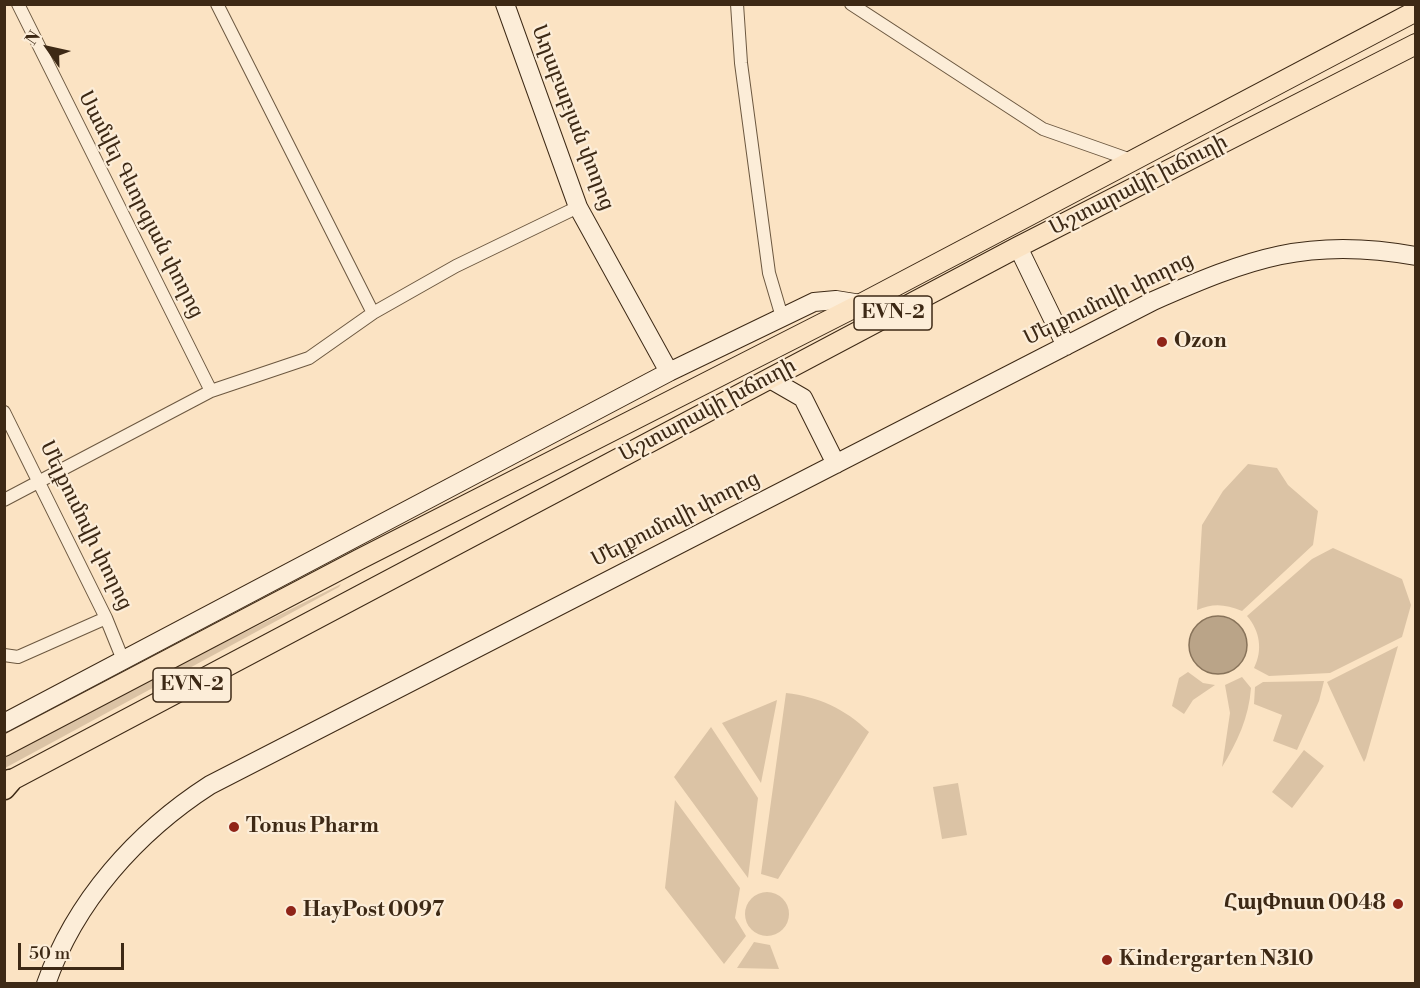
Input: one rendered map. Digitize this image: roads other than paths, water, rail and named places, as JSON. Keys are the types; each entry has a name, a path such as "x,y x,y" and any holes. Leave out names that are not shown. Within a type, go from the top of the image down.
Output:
{"main road":[{"name":"Աշտարակի խճուղի","path":"4,746 360,559 861,304 1416,11"},
{"name":"Աշտարակի խճուղի","path":"6,784 1018,247 1416,44"},
{"path":"360,559 374,588"}],"street":[{"name":"Սամվել Գևորգյան փողոց","path":"18,4 211,391"},
{"path":"217,4 373,313"},
{"name":"Աղաբաբյան փողոց","path":"505,4 578,207 669,372"},
{"path":"737,4 741,63 769,273 782,317"},
{"path":"851,4 1043,129 1131,160"},
{"path":"4,500 211,391 309,358 373,313 456,266 578,207"},
{"path":"1018,247 1066,346"},
{"name":"Մելքումովի փողոց","path":"46,984 66,937 95,892 145,833 191,797 524,622 1153,301 1227,268 1257,259 1303,250 1337,248 1416,256"},
{"path":"4,723 669,372 814,302 848,300 861,304"},
{"path":"770,379 803,398 836,464"},
{"name":"Մելքումովի փողոց","path":"4,412 106,618 123,660"},
{"path":"4,655 18,657 106,618"}],"place":[{"name":"Ozon","path":"1162,342"},
{"name":"Tonus Pharm","path":"234,827"},
{"name":"ՀայՓոստ 0048","path":"1398,904"},
{"name":"HayPost 0097","path":"291,911"},
{"name":"Kindergarten N310","path":"1107,960"}]}
